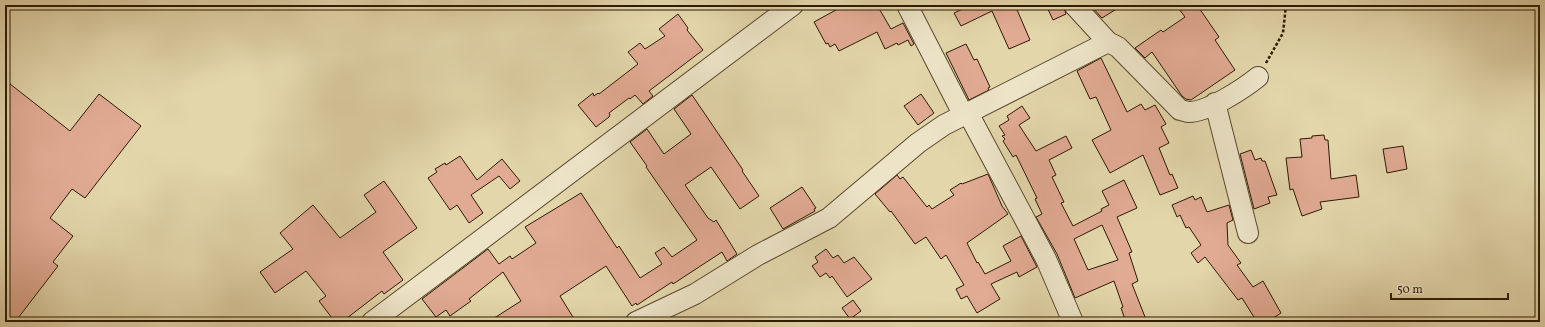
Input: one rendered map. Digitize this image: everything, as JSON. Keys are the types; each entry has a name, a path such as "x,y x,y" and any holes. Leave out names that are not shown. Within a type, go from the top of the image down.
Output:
{"street":[{"path":"372,322 792,5"},
{"path":"907,5 1046,259 1073,322"},
{"path":"1074,5 1108,42 1118,47 1180,110 1188,112 1206,107 1243,89 1258,77"},
{"path":"636,322 695,294 758,255 829,218 918,143 944,125 1108,42"},
{"path":"1215,103 1248,233"}],"path":[{"path":"1258,77 1283,33 1286,5"}],"building":[{"path":"845,5 877,5 891,29 903,23 914,44 911,46 908,40 898,45 897,43 885,49 877,32 839,51 835,44 830,47 828,43 826,44 814,22"},
{"path":"971,5 1015,5 1030,40 1009,49 992,11 961,26 954,13"},
{"path":"1046,5 1063,5 1066,14 1053,20"},
{"path":"1090,5 1123,5 1102,18"},
{"path":"1176,5 1197,5 1219,37 1215,40 1235,70 1191,100 1182,96 1152,52 1145,58 1135,48 1161,30 1163,32 1185,17"},
{"path":"678,14 688,28 687,30 703,50 649,91 653,96 643,104 635,95 609,113 609,117 596,127 578,105 593,93 594,96 598,93 599,94 638,64 628,52 640,43 645,49 665,36 659,29"},
{"path":"966,44 974,60 977,59 990,87 988,88 989,90 969,100 946,53"},
{"path":"1101,58 1127,112 1141,104 1145,110 1155,105 1166,124 1161,127 1169,143 1159,148 1170,175 1172,174 1178,188 1160,195 1143,155 1110,173 1092,140 1111,130 1096,97 1090,99 1077,71"},
{"path":"5,80 70,131 99,94 141,126 85,198 72,189 50,218 73,236 53,262 58,266 15,322 5,322"},
{"path":"921,94 934,113 918,125 904,106"},
{"path":"692,95 759,196 740,209 711,167 685,185 708,218 714,222 716,220 737,254 727,261 722,252 673,284 672,282 637,305 636,303 632,306 606,266 560,296 576,322 488,322 521,301 503,272 469,299 471,301 450,316 446,310 436,317 422,299 488,249 499,264 510,256 512,259 536,243 525,227 581,193 617,248 619,246 640,278 662,264 655,253 664,247 672,257 697,240 630,142 647,129 664,154 691,134 674,109"},
{"path":"1022,106 1030,118 1019,125 1036,151 1066,136 1072,148 1049,160 1056,175 1052,177 1064,202 1061,203 1073,226 1102,211 1101,209 1109,205 1102,191 1124,180 1137,208 1117,217 1132,252 1129,253 1138,281 1132,284 1147,322 1126,322 1121,308 1123,307 1114,281 1075,298 1057,254 1036,217 1042,214 1035,199 1037,198 1016,155 1013,157 1003,141 1005,139 1002,136 1005,135 999,126 1009,120 1007,116","holes":["1102,225 1118,260 1088,270 1074,239"]},
{"path":"1324,135 1325,140 1328,140 1331,179 1356,175 1359,197 1320,202 1322,209 1302,216 1293,189 1290,190 1286,158 1302,157 1300,139"},
{"path":"1403,146 1407,169 1387,173 1383,149"},
{"path":"1251,150 1255,160 1261,158 1262,161 1265,161 1277,195 1268,197 1270,203 1254,209 1240,154"},
{"path":"460,156 477,180 502,159 520,181 510,189 499,176 471,195 483,213 469,223 457,205 450,210 428,178 437,172 435,169 445,163 446,165"},
{"path":"988,174 1002,206 1008,214 967,243 977,263 978,262 985,274 1011,261 1003,246 1021,236 1037,267 1019,277 1017,272 991,284 1000,299 977,313 967,296 961,299 956,289 964,285 946,255 941,259 926,237 915,244 891,211 890,212 875,194 897,175 900,179 903,177 927,207 929,205 932,209 954,195 950,190 961,183 962,184"},
{"path":"384,181 417,228 383,252 403,280 384,294 382,291 342,322 335,322 319,301 326,296 306,271 275,293 260,272 293,249 280,233 313,205 340,238 376,212 364,195"},
{"path":"802,187 816,208 814,209 815,211 783,229 770,208"},
{"path":"1193,196 1195,200 1201,197 1207,212 1229,205 1233,220 1227,223 1228,245 1241,263 1237,265 1253,287 1263,281 1281,313 1267,322 1257,322 1242,298 1238,300 1205,257 1198,263 1191,253 1201,245 1189,227 1186,228 1180,215 1177,217 1172,205"},
{"path":"826,249 833,258 838,255 844,263 854,257 872,279 847,297 832,276 830,278 826,273 820,277 812,266 818,262 815,257"},
{"path":"853,300 861,311 850,319 842,308"}]}
